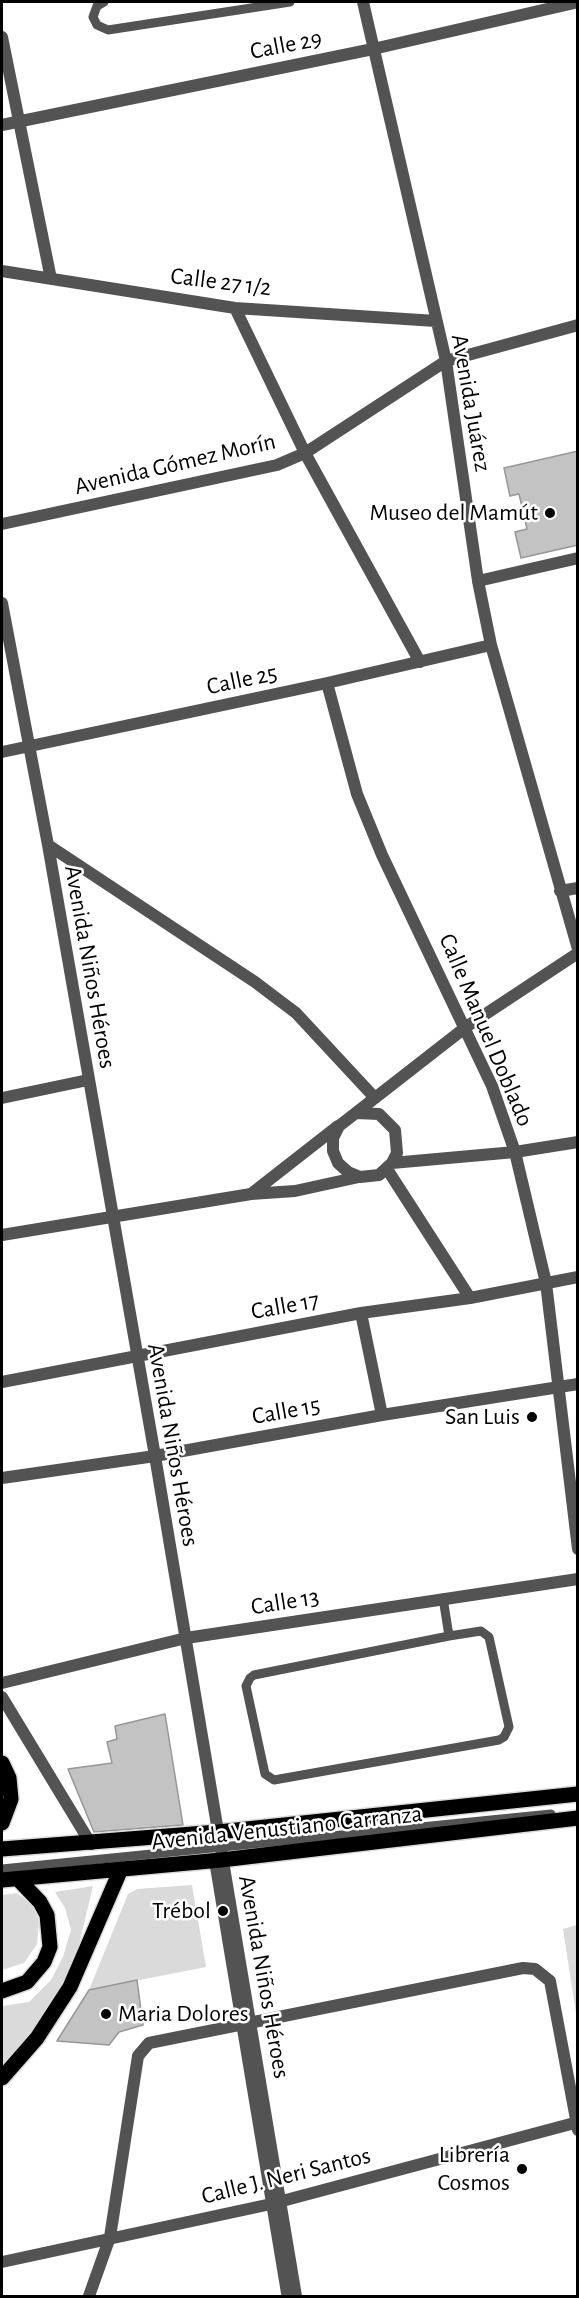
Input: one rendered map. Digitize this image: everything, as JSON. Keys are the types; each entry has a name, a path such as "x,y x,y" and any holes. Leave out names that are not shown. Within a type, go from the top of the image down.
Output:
{"main road":[{"path":"2,1763 9,1778 11,1799 2,1823"},
{"name":"Avenida Venustiano Carranza","path":"2,1880 121,1869 217,1850 578,1794"},
{"name":"Avenida Venustiano Carranza","path":"2,1849 91,1844 217,1850 578,1818"},
{"path":"2,2078 37,2038 70,1987 121,1869"},
{"path":"2,1991 27,1982 44,1962 50,1947 47,1915 40,1902 18,1879"}],"street":[{"name":"Avenida Juárez","path":"363,2 446,361 477,581 491,645 578,951"},
{"name":"Calle 29","path":"2,125 374,49 578,2"},
{"path":"2,37 51,279"},
{"name":"Calle 27 1/2","path":"2,271 235,308 436,321"},
{"path":"235,308 305,453 420,662"},
{"name":"Avenida Gómez Morín","path":"2,524 277,465 305,453 446,361 578,325"},
{"path":"477,581 578,558"},
{"name":"Avenida Niños Héroes","path":"2,610 48,845 135,1355 155,1456 276,2203 296,2296"},
{"name":"Calle 25","path":"2,752 327,683 491,645"},
{"name":"Calle Manuel Doblado","path":"327,683 357,795 382,855 466,1027 492,1086 515,1152 546,1283 578,1549"},
{"path":"48,845 245,975 296,1013 375,1098"},
{"path":"560,891 578,888"},
{"path":"250,1194 466,1027 578,951"},
{"path":"2,1098 88,1080"},
{"path":"356,1113 379,1114 395,1130 398,1141 390,1166 470,1298"},
{"path":"339,1126 333,1138 333,1151 338,1163 348,1172 360,1177"},
{"path":"2,1235 250,1194 295,1191 369,1177 390,1166 515,1152 578,1142"},
{"name":"Calle 17","path":"2,1382 361,1313 470,1298 578,1277"},
{"path":"361,1313 382,1415"},
{"name":"Calle 15","path":"2,1478 155,1456 382,1415 578,1384"},
{"name":"Calle 13","path":"2,1683 186,1638 578,1579"},
{"path":"2,1697 91,1844"},
{"path":"89,2296 111,2237 141,2051 149,2043 523,1968 535,1969 549,1981 577,2125"},
{"name":"Calle J. Neri Santos","path":"2,2262 276,2203 577,2125"}],"lane":[{"path":"104,2 97,6 93,17 102,29 108,30 290,2"},
{"path":"442,1599 449,1636"},
{"path":"482,1631 489,1637 509,1727 504,1737 274,1780 265,1774 246,1686 254,1675 449,1636 482,1631"},
{"path":"2,1869 217,1850 578,1812"},
{"path":"276,2203 286,2296"}],"shaded area":[{"path":"192,1885 206,1967 89,1990 128,1894 137,1889"},
{"path":"93,1886 76,1957 46,2013 2,2066 2,2006 29,2002 51,1980 63,1957 71,1930 65,1908 55,1892"},
{"path":"17,1893 33,1906 39,1921 37,1944 24,1963 2,1970 2,1895"},
{"path":"578,1925 577,2020 563,1929"}],"building":[{"name":"Museo del Mamút","path":"578,451 578,545 521,558 515,532 527,529 519,494 510,496 504,468"},
{"path":"165,1714 183,1825 94,1832 68,1769 112,1763 107,1742 117,1739 115,1726"},
{"path":"137,1980 143,2025 119,2032 109,2045 57,2041 89,1990"}],"place":[{"name":"Museo del Mamút","path":"550,513"},
{"name":"San Luis","path":"532,1417"},
{"name":"Trébol","path":"223,1911"},
{"name":"Maria Dolores","path":"106,2014"},
{"name":"Librería Cosmos","path":"522,2169"}]}
